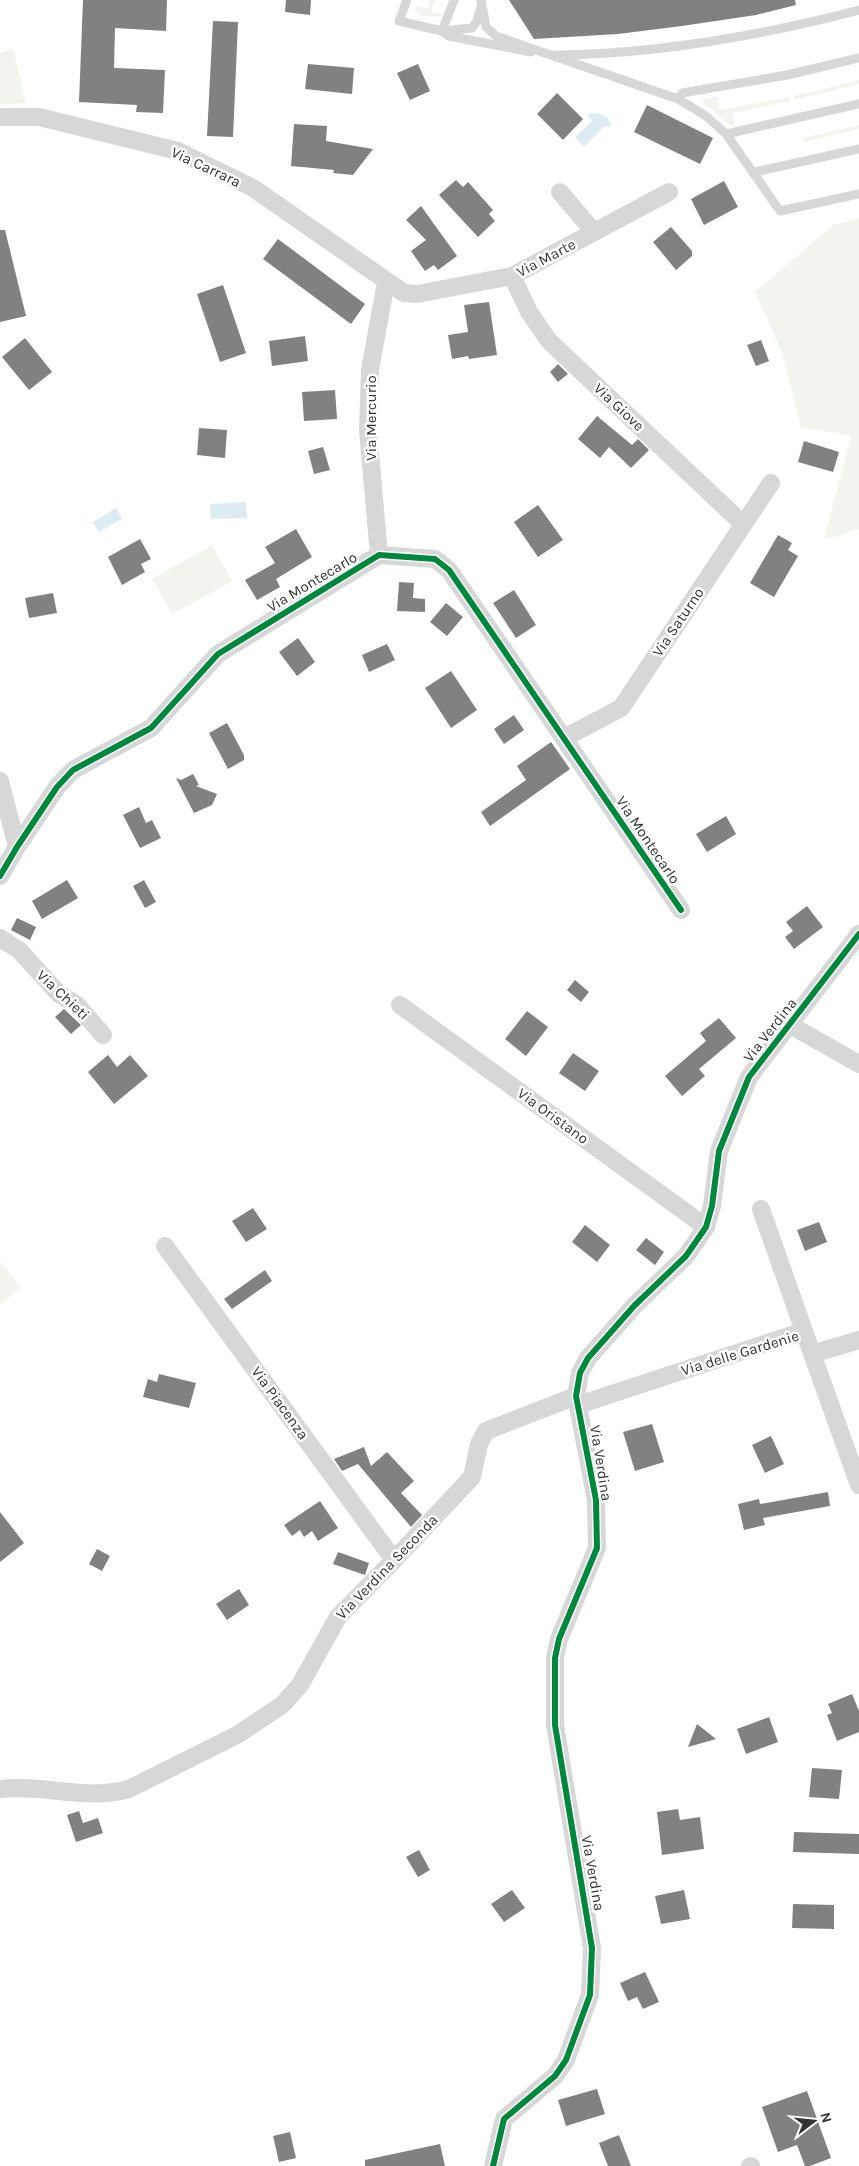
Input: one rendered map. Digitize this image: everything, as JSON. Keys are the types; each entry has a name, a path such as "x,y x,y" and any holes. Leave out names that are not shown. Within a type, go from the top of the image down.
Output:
{"street":[{"name":"Via Carrara","path":"0,117 39,116 178,151 253,188 386,282"},
{"path":"560,192 594,232"},
{"name":"Via Marte","path":"386,282 404,293 417,294 512,276 669,192"},
{"name":"Via Giove","path":"512,276 529,312 549,340 744,524"},
{"name":"Via Mercurio","path":"379,556 368,430 370,370 386,282"},
{"name":"Via Saturno","path":"564,738 621,708 771,483"},
{"name":"Via Montecarlo","path":"0,876 57,787 73,770 151,728 218,654 379,556 436,559 449,570 681,910"},
{"path":"0,781 17,847"},
{"name":"Via Verdina","path":"493,2166 504,2119 555,2076 566,2060 590,1995 592,1948 555,1725 554,1658 559,1639 597,1548 596,1500 577,1400 580,1373 588,1358 634,1306 686,1256 706,1227 712,1206 719,1151 749,1077 859,934"},
{"name":"Via Chieti","path":"0,938 19,950 59,994 77,1005 103,1035"},
{"name":"Via Oristano","path":"400,1005 706,1227"},
{"path":"790,1025 859,1064"},
{"path":"761,1209 804,1331"},
{"name":"Via Piacenza","path":"166,1246 394,1560"},
{"name":"Via delle Gardenie","path":"577,1400 804,1331 859,1485"},
{"path":"812,1354 859,1340"},
{"name":"Via Verdina Seconda","path":"0,1789 116,1793 129,1789 237,1734 282,1705 300,1685 338,1617 472,1477 479,1444 486,1431 577,1400"}],"lane":[{"path":"407,0 399,21 442,31 472,28 477,21 481,3"},
{"path":"442,31 454,0"},
{"path":"481,3 486,27 496,36 678,99 706,116 726,134 755,172 780,211 859,194"},
{"path":"442,31 449,36 484,42 508,49 550,55 610,54 676,48 778,31 859,10"},
{"path":"678,99 682,93 787,75 859,58"},
{"path":"726,134 859,104"},
{"path":"755,172 859,149"}],"shaded area":[{"path":"430,0 435,0 431,11 443,15 441,17 421,16 416,13 415,6 427,9"},
{"path":"13,49 26,103 0,105 0,53"},
{"path":"859,80 859,84 795,100 794,96"},
{"path":"717,97 720,110 789,97 790,101 732,113 734,125 731,126 703,103 703,100"},
{"path":"592,113 606,116 611,124 609,127 605,126 584,147 575,137 592,121 587,115"},
{"path":"859,125 859,129 804,142 803,138"},
{"path":"859,219 859,529 824,540 851,436 801,427 782,353 755,292 833,225"},
{"path":"246,502 247,518 211,519 210,504"},
{"path":"116,508 122,519 99,532 93,522"},
{"path":"212,545 232,581 172,614 152,579"},
{"path":"0,1262 21,1287 0,1305"}],"building":[{"path":"83,0 167,0 166,31 115,28 114,68 165,70 163,113 136,112 137,105 79,102"},
{"path":"286,0 311,0 310,15 285,12"},
{"path":"509,0 795,0 796,5 756,15 682,26 618,34 534,39"},
{"path":"213,21 238,22 233,137 207,136"},
{"path":"308,64 354,68 352,94 305,89"},
{"path":"418,64 430,91 410,100 397,73"},
{"path":"557,93 583,119 563,140 537,114"},
{"path":"647,105 713,138 700,164 634,132"},
{"path":"294,124 327,126 326,141 373,149 353,175 333,173 334,170 291,166"},
{"path":"456,180 463,187 468,182 493,210 489,214 495,221 478,237 439,195"},
{"path":"724,181 738,207 704,225 691,199"},
{"path":"421,206 457,256 438,270 434,265 425,271 411,251 426,240 406,220"},
{"path":"671,227 692,251 692,256 676,270 653,242"},
{"path":"0,230 5,230 26,316 0,322"},
{"path":"278,239 365,304 351,324 263,259"},
{"path":"223,285 246,353 220,362 197,294"},
{"path":"489,302 497,355 469,359 468,356 452,359 448,335 468,332 464,305"},
{"path":"305,336 308,361 272,366 269,341"},
{"path":"25,338 52,372 29,390 2,357"},
{"path":"761,340 769,361 756,366 747,345"},
{"path":"558,364 568,374 558,382 550,372"},
{"path":"335,390 337,419 304,421 302,392"},
{"path":"597,416 632,445 638,439 649,450 631,468 609,447 600,458 578,439"},
{"path":"199,428 227,430 225,458 197,455"},
{"path":"804,441 839,452 833,472 798,462"},
{"path":"323,447 330,470 314,474 308,451"},
{"path":"538,505 563,540 538,557 514,522"},
{"path":"296,529 312,557 276,579 280,587 257,600 245,580 275,563 265,547"},
{"path":"778,535 792,543 788,550 798,556 774,597 750,583"},
{"path":"140,539 151,559 141,564 145,572 122,585 108,557"},
{"path":"399,582 414,583 413,598 425,599 425,612 397,611"},
{"path":"514,590 536,625 516,638 493,603"},
{"path":"53,593 57,613 29,618 25,598"},
{"path":"446,603 463,617 447,636 430,622"},
{"path":"298,638 315,662 297,676 279,652"},
{"path":"387,644 395,660 369,672 362,655"},
{"path":"451,671 477,710 451,728 425,688"},
{"path":"514,715 524,730 504,744 494,729"},
{"path":"227,723 244,755 244,760 228,769 209,733"},
{"path":"551,742 570,769 490,826 481,812 526,780 517,766"},
{"path":"193,774 199,785 196,786 217,794 212,805 194,813 176,778 181,780"},
{"path":"139,807 146,823 152,820 161,838 140,848 123,815"},
{"path":"726,816 736,834 707,852 696,834"},
{"path":"67,880 78,898 42,919 32,901"},
{"path":"144,880 156,902 145,908 133,886"},
{"path":"807,906 823,927 794,949 785,937 793,931 786,922"},
{"path":"17,918 36,927 30,940 11,930"},
{"path":"575,980 589,992 581,1002 567,990"},
{"path":"64,1009 81,1025 71,1034 55,1017"},
{"path":"527,1011 548,1027 526,1056 505,1039"},
{"path":"719,1018 736,1038 699,1069 705,1076 682,1096 665,1076 706,1041 700,1033"},
{"path":"573,1053 599,1071 585,1091 559,1073"},
{"path":"108,1055 117,1067 130,1055 148,1076 114,1104 88,1072"},
{"path":"253,1208 267,1229 246,1242 232,1221"},
{"path":"819,1222 827,1242 805,1251 797,1230"},
{"path":"585,1225 610,1245 597,1262 572,1242"},
{"path":"646,1238 664,1252 655,1265 636,1250"},
{"path":"265,1270 272,1281 232,1309 224,1299"},
{"path":"159,1374 196,1383 189,1408 143,1397 148,1379 157,1382"},
{"path":"652,1424 664,1462 635,1471 623,1432"},
{"path":"771,1436 784,1464 765,1473 752,1445"},
{"path":"364,1447 371,1466 387,1452 414,1481 401,1493 422,1515 411,1527 358,1464 342,1471 334,1459"},
{"path":"828,1492 830,1506 763,1518 765,1525 744,1530 738,1504 759,1499 760,1504"},
{"path":"320,1501 338,1528 318,1541 312,1531 304,1537 300,1530 292,1536 284,1525"},
{"path":"0,1512 24,1543 0,1562"},
{"path":"97,1549 110,1556 102,1571 89,1564"},
{"path":"338,1552 369,1563 365,1575 333,1564"},
{"path":"239,1589 249,1605 227,1620 216,1604"},
{"path":"852,1694 859,1711 859,1732 837,1741 827,1715 832,1713 828,1704"},
{"path":"769,1717 778,1742 746,1754 737,1729"},
{"path":"697,1724 716,1739 688,1747"},
{"path":"812,1768 842,1770 839,1799 809,1797"},
{"path":"678,1809 680,1820 700,1817 704,1849 662,1855 657,1812"},
{"path":"79,1811 83,1823 98,1818 103,1833 76,1842 67,1815"},
{"path":"794,1832 859,1834 859,1854 793,1852"},
{"path":"419,1850 430,1870 418,1877 406,1857"},
{"path":"512,1890 525,1908 504,1922 491,1904"},
{"path":"684,1890 690,1919 661,1924 655,1896"},
{"path":"793,1904 834,1905 834,1929 792,1928"},
{"path":"645,1972 659,2002 643,2009 637,1997 628,2001 620,1983"},
{"path":"597,2089 605,2114 566,2126 558,2100"},
{"path":"807,2091 831,2158 810,2166 805,2166 797,2145 778,2152 762,2107"},
{"path":"290,2132 296,2158 279,2162 273,2136"},
{"path":"619,2135 631,2166 608,2166 599,2143"},
{"path":"440,2144 445,2166 365,2166 365,2160"}],"cycle path":[{"path":"0,876 57,787 73,770 151,728 218,654 379,555 435,559 449,570 681,910"},
{"path":"493,2166 504,2119 555,2076 566,2060 590,1995 592,1948 555,1725 555,1658 559,1639 597,1548 596,1500 576,1396 580,1373 588,1358 634,1306 686,1256 706,1227 712,1206 719,1151 749,1077 859,934"}]}
